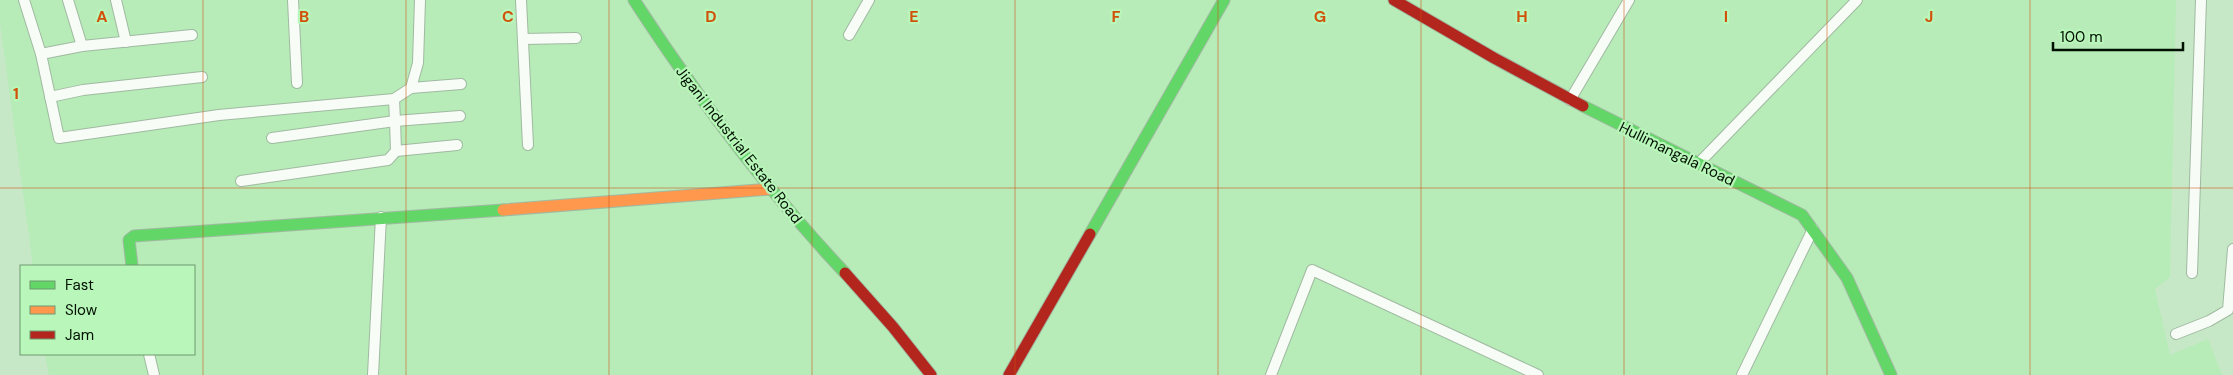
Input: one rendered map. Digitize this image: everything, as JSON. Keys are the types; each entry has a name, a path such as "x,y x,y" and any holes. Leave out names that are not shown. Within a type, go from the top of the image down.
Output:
{"street":[{"path":"24,0 41,54 59,138 219,115 394,99 411,88 461,84"},
{"path":"68,0 82,46"},
{"path":"116,0 126,42"},
{"path":"293,0 298,83"},
{"path":"411,88 418,63 420,0"},
{"path":"521,0 528,145"},
{"name":"Jigani Industrial Estate Road","path":"634,0 678,67 770,189 889,321 931,375"},
{"path":"849,35 869,0"},
{"path":"1009,375 1224,0"},
{"name":"Hullimangala Road","path":"1394,0 1456,39 1570,100 1802,216 1847,278 1891,375"},
{"path":"1570,100 1629,0"},
{"path":"1698,164 1857,0"},
{"path":"2192,273 2200,0"},
{"path":"41,54 82,46 192,35"},
{"path":"523,39 576,38"},
{"path":"50,97 83,90 202,77"},
{"path":"394,99 396,151"},
{"path":"272,138 395,121 460,116"},
{"path":"241,181 388,160 396,151 457,145"},
{"path":"132,265 128,246 129,240 134,236 381,217 616,202 770,189"},
{"path":"373,375 381,217"},
{"path":"1742,375 1813,229"},
{"path":"2176,334 2209,321 2228,310 2233,249"},
{"path":"1271,375 1312,270 1538,375"},
{"path":"149,355 154,375"}],"shaded area":[{"path":"0,0 2176,0 2170,277 2155,289 2170,355 2208,339 2222,375 49,375 45,355 195,355 195,265 33,265 0,23"}],"traffic: fast":[{"path":"634,0 682,72 760,175 845,273"},
{"path":"1090,234 1224,0"},
{"path":"1583,106 1802,215 1847,278 1891,375"},
{"path":"132,265 129,240 134,236 503,210"}],"traffic: slow":[{"path":"503,210 770,189"}],"traffic: jam":[{"path":"1394,0 1494,58 1583,106"},
{"path":"1009,375 1090,234"},
{"path":"845,273 893,327 931,375"}]}
